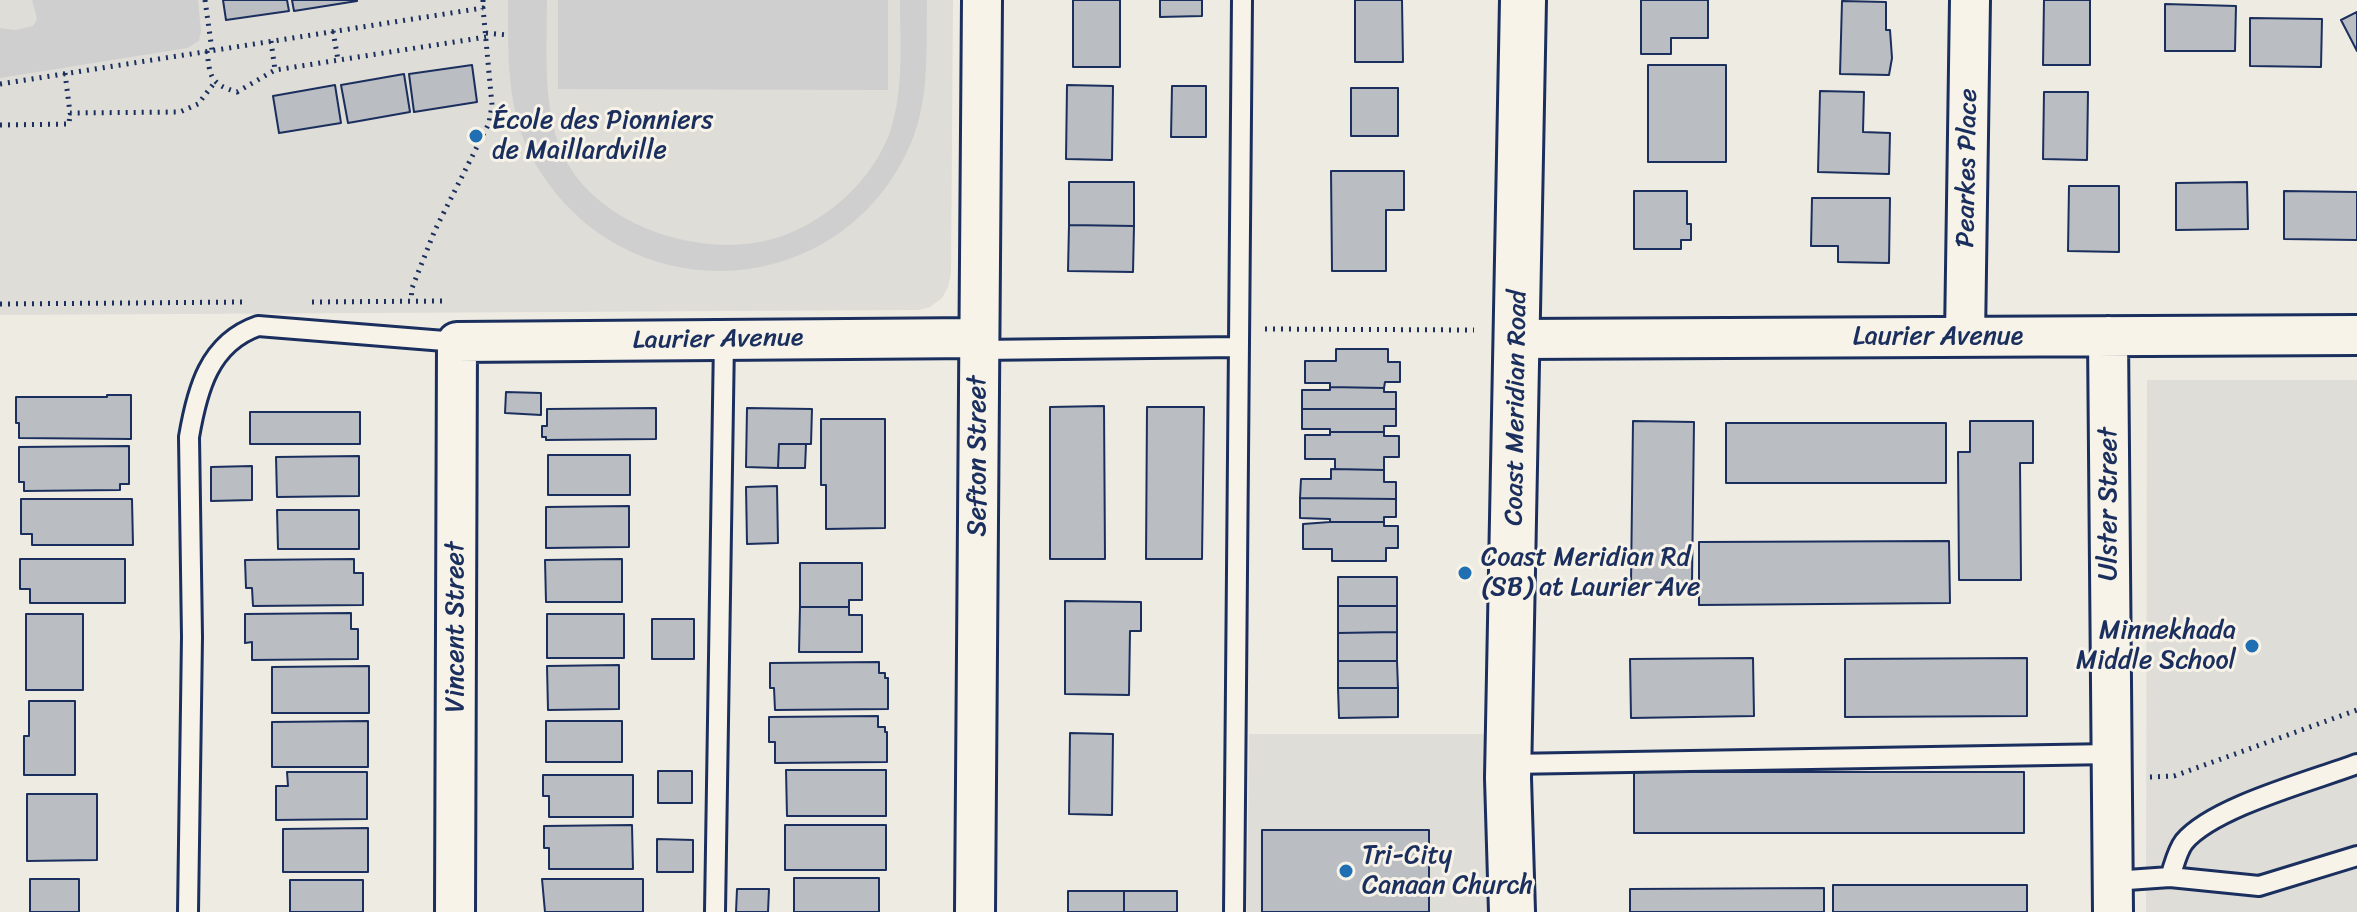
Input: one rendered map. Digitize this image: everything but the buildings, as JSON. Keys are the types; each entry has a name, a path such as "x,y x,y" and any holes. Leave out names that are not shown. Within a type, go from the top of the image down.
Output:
{"main road":[{"name":"Coast Meridian Road","path":"1512,912 1509,764 1523,0"}],"street":[{"name":"Sefton Street","path":"975,912 982,0"},
{"name":"Pearkes Place","path":"1965,337 1970,0"},
{"name":"Laurier Avenue","path":"1518,339 2357,335"},
{"name":"Ulster Street","path":"2108,336 2113,896"},
{"name":"Laurier Avenue","path":"457,342 724,340 978,344"},
{"name":"Vincent Street","path":"455,912 457,342"}],"lane":[{"path":"1234,912 1242,0"},
{"path":"188,912 192,637 189,437 203,382 223,347 241,332 258,326 457,342"},
{"path":"978,344 1239,338"},
{"path":"715,912 724,340"},
{"path":"1509,764 2112,754"},
{"path":"2170,877 2182,844 2205,823 2237,807 2357,764"},
{"path":"2113,896 2170,877 2259,886 2357,856"}],"path":[{"path":"205,0 210,73 220,87 237,92 275,70 486,35 508,35"},
{"path":"411,301 412,288 435,230 489,123 492,105 483,0"},
{"path":"0,84 483,8"},
{"path":"333,31 338,60"},
{"path":"271,41 275,70"},
{"path":"0,125 69,124 65,73"},
{"path":"70,113 180,112 198,104 215,82"},
{"path":"305,304 315,301 443,301"},
{"path":"0,304 255,304"},
{"path":"1239,338 1474,330"},
{"path":"2150,777 2174,776 2357,710"}],"shaded area":[{"name":"École des Pionniers de Maillardville","path":"0,0 953,0 951,273 948,287 942,298 930,307 919,310 0,315"},
{"path":"32,0 198,0 199,41 187,48 0,78 0,28 15,30 33,26 37,19"},
{"path":"508,0 547,0 550,107 560,148 569,166 587,189 610,208 636,224 665,235 727,245 757,242 802,228 848,195 873,166 890,132 900,67 900,0 927,0 926,73 917,126 911,143 879,196 837,235 787,260 734,270 679,267 626,249 578,217 539,170 520,130 511,88"},
{"path":"558,0 888,0 888,90 558,89"},
{"name":"Minnekhada Middle School","path":"2147,380 2357,380 2357,912 2146,912"},
{"path":"1249,734 1500,734 1500,912 1247,912"}],"place":[{"name":"École des Pionniers de Maillardville","path":"476,136"},
{"name":"Coast Meridian Rd (SB) at Laurier Ave","path":"1465,573"},
{"name":"Minnekhada Middle School","path":"2252,646"},
{"name":"Tri-City Canaan Church","path":"1346,871"}]}
